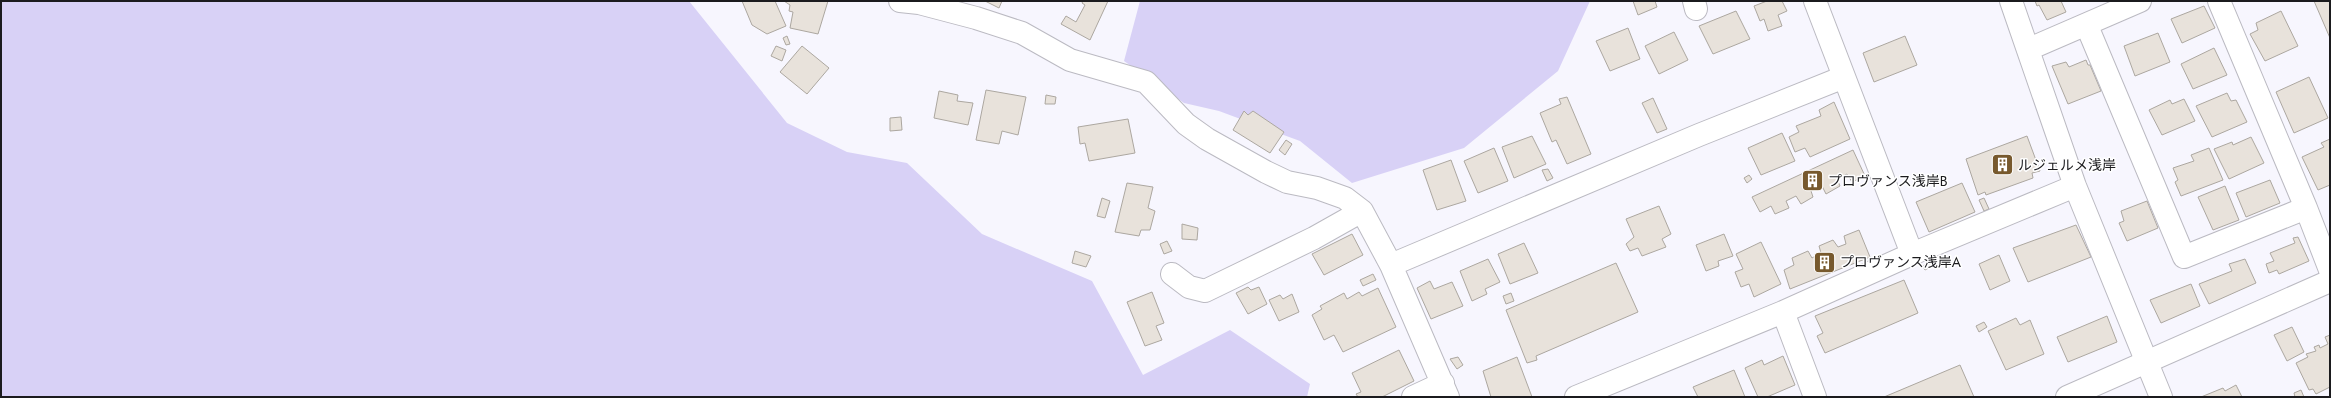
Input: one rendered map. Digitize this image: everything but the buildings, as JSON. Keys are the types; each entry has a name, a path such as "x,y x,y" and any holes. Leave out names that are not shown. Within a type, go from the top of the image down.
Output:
{"street":[{"path":"900,1 919,3 976,18 1022,33 1070,60 1146,82 1186,124 1207,139 1287,182 1317,188 1345,198 1362,211 1391,265 1446,390 1413,397"},
{"path":"1815,1 1912,254"},
{"path":"2012,1 2075,186 2161,397"},
{"path":"2029,49 2087,26 2140,1"},
{"path":"2219,1 2306,208 2330,270"},
{"path":"2087,26 2184,257 2306,208"},
{"path":"1391,265 1699,135 1844,77"},
{"path":"1576,397 1783,312 1912,254 2075,186"},
{"path":"1172,274 1189,287 1205,291 1314,238 1362,211"},
{"path":"2067,397 2330,281"},
{"path":"1783,312 1815,397"}],"shaded area":[{"path":"1,1 689,1 787,123 847,152 907,163 982,234 1092,281 1143,375 1230,330 1310,384 1307,397 1,397"},
{"path":"1140,1 1590,1 1558,71 1464,148 1352,183 1300,141 1219,111 1184,103 1124,61"}],"place":[{"name":"ルジェルメ浅岸","path":"2003,165"},
{"name":"プロヴァンス浅岸B","path":"1812,181"},
{"name":"プロヴァンス浅岸A","path":"1825,262"}]}
